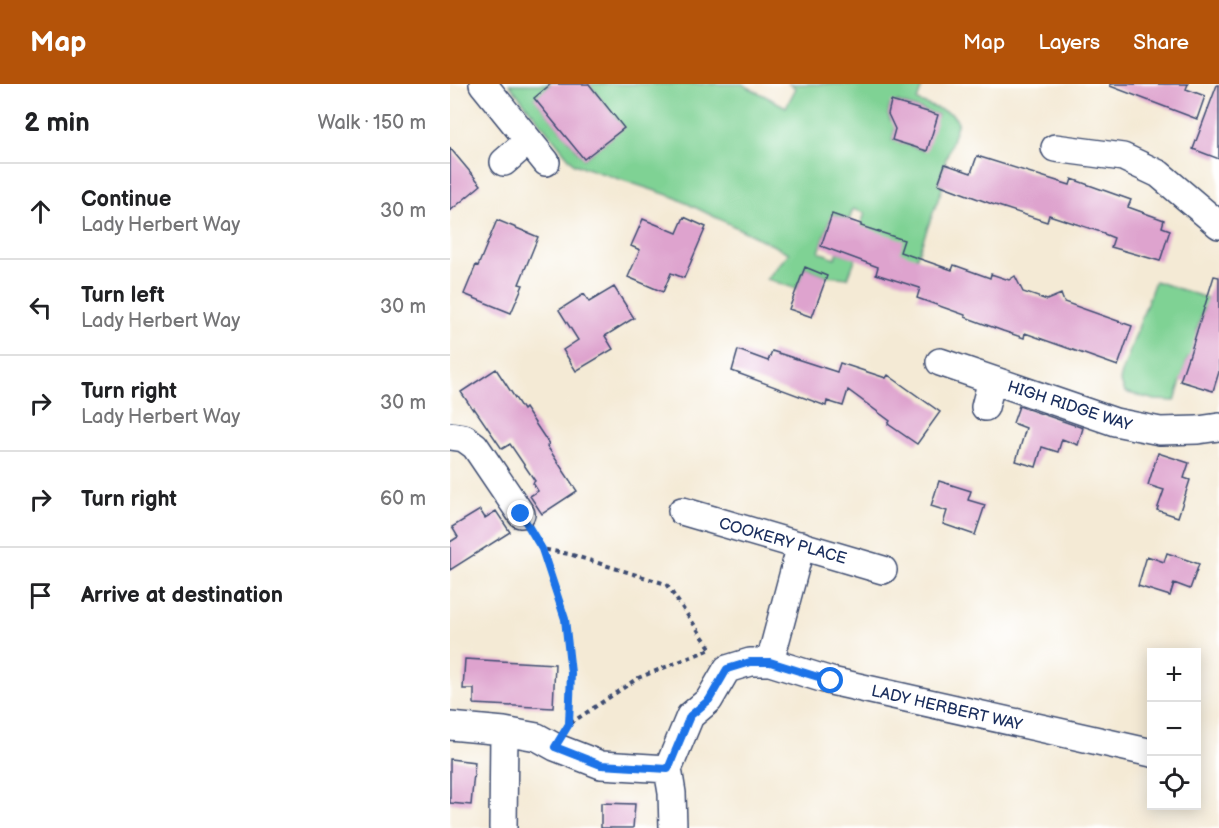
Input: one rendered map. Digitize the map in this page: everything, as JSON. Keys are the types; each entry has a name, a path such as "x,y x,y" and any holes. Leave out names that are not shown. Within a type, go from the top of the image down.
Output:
{"street":[{"path":"483,84 546,162"},
{"path":"504,162 528,141"},
{"path":"1055,148 1123,157 1159,174 1219,225"},
{"name":"HIGH RIDGE WAY","path":"940,362 1115,423 1160,431 1219,427"},
{"name":"HIGH RIDGE WAY","path":"985,407 993,380"},
{"path":"450,436 464,438 475,446 521,514"},
{"name":"COOKERY PLACE","path":"682,511 884,570"},
{"path":"770,662 801,545"},
{"name":"LADY HERBERT WAY","path":"668,769 690,716 709,700 727,669 750,662 770,662 831,681 1147,752"},
{"path":"450,726 537,737 555,747 601,765 668,769 672,793 673,828"},
{"path":"503,828 504,732"}],"path":[{"path":"521,514 542,549 565,619 571,673 569,724"},
{"path":"542,549 569,554 666,584 711,649 638,678 569,724 555,747"}],"green space":[{"path":"509,84 551,84 535,98 584,159 623,128 589,84 742,84 786,107 796,88 789,84 923,84 917,101 952,114 958,122 938,184 943,186 916,259 856,257 848,278 827,276 805,267 797,289 767,279 789,253 674,197 574,164","holes":["897,102 938,115 928,132 922,150 892,140 897,122 890,120 888,114 890,105","853,209 865,213 850,256 838,252 835,258 819,252 832,214 849,220"]},
{"path":"1155,281 1219,302 1219,312 1204,308 1197,330 1195,359 1188,357 1175,401 1155,400 1125,392 1120,380"}],"building":[{"path":"551,84 589,84 624,128 584,159 534,98"},
{"path":"1110,84 1188,84 1186,89 1205,96 1197,119 1110,86"},
{"path":"1217,85 1219,85 1219,159 1193,149"},
{"path":"891,101 938,115 927,151 892,140 895,129 888,114"},
{"path":"450,148 481,185 450,211"},
{"path":"977,156 1070,185 1072,179 1131,200 1128,207 1164,220 1162,227 1170,230 1160,261 1111,247 1114,238 1104,233 1049,215 1047,222 938,184 945,164 971,173"},
{"path":"832,214 904,240 900,252 952,270 954,265 990,278 991,274 1009,280 1015,276 1023,292 1047,300 1061,294 1064,302 1132,326 1118,366 1025,333 1024,338 1003,331 917,298 920,288 876,274 878,267 821,246"},
{"path":"684,217 706,227 684,278 671,273 663,292 628,277 640,250 631,246 643,219 677,233"},
{"path":"497,220 538,237 519,284 523,285 511,313 464,294"},
{"path":"805,267 827,276 812,317 789,309"},
{"path":"1214,276 1219,277 1219,372 1213,391 1180,381"},
{"path":"614,287 634,318 605,336 613,349 576,371 563,350 578,340 559,310 584,294 589,302"},
{"path":"738,350 768,361 772,351 837,372 840,363 886,378 888,375 940,412 917,444 888,424 890,421 848,390 843,406 827,401 826,406 732,371"},
{"path":"496,369 549,444 547,446 577,491 542,514 530,496 538,491 533,483 535,481 510,444 502,449 461,392"},
{"path":"1019,406 1083,428 1078,445 1062,439 1058,452 1042,447 1036,467 1016,461 1026,428 1013,423"},
{"path":"1158,453 1189,463 1184,478 1190,480 1178,517 1157,510 1164,490 1148,485"},
{"path":"939,481 971,491 968,500 985,505 975,535 943,524 947,511 931,506"},
{"path":"480,510 485,518 496,511 510,532 450,570 450,542 458,537 452,527"},
{"path":"1167,553 1199,564 1190,589 1174,583 1170,596 1138,586 1147,556 1164,562"},
{"path":"465,659 555,664 553,708 474,704 474,689 463,689"},
{"path":"450,759 475,762 471,805 450,803"},
{"path":"601,803 635,804 633,828 601,828"}],"route":[{"path":"521,514 542,549 565,619 571,673 569,724 555,747 601,765 668,769 690,716 709,700 727,669 750,662 770,662 831,681"}]}
